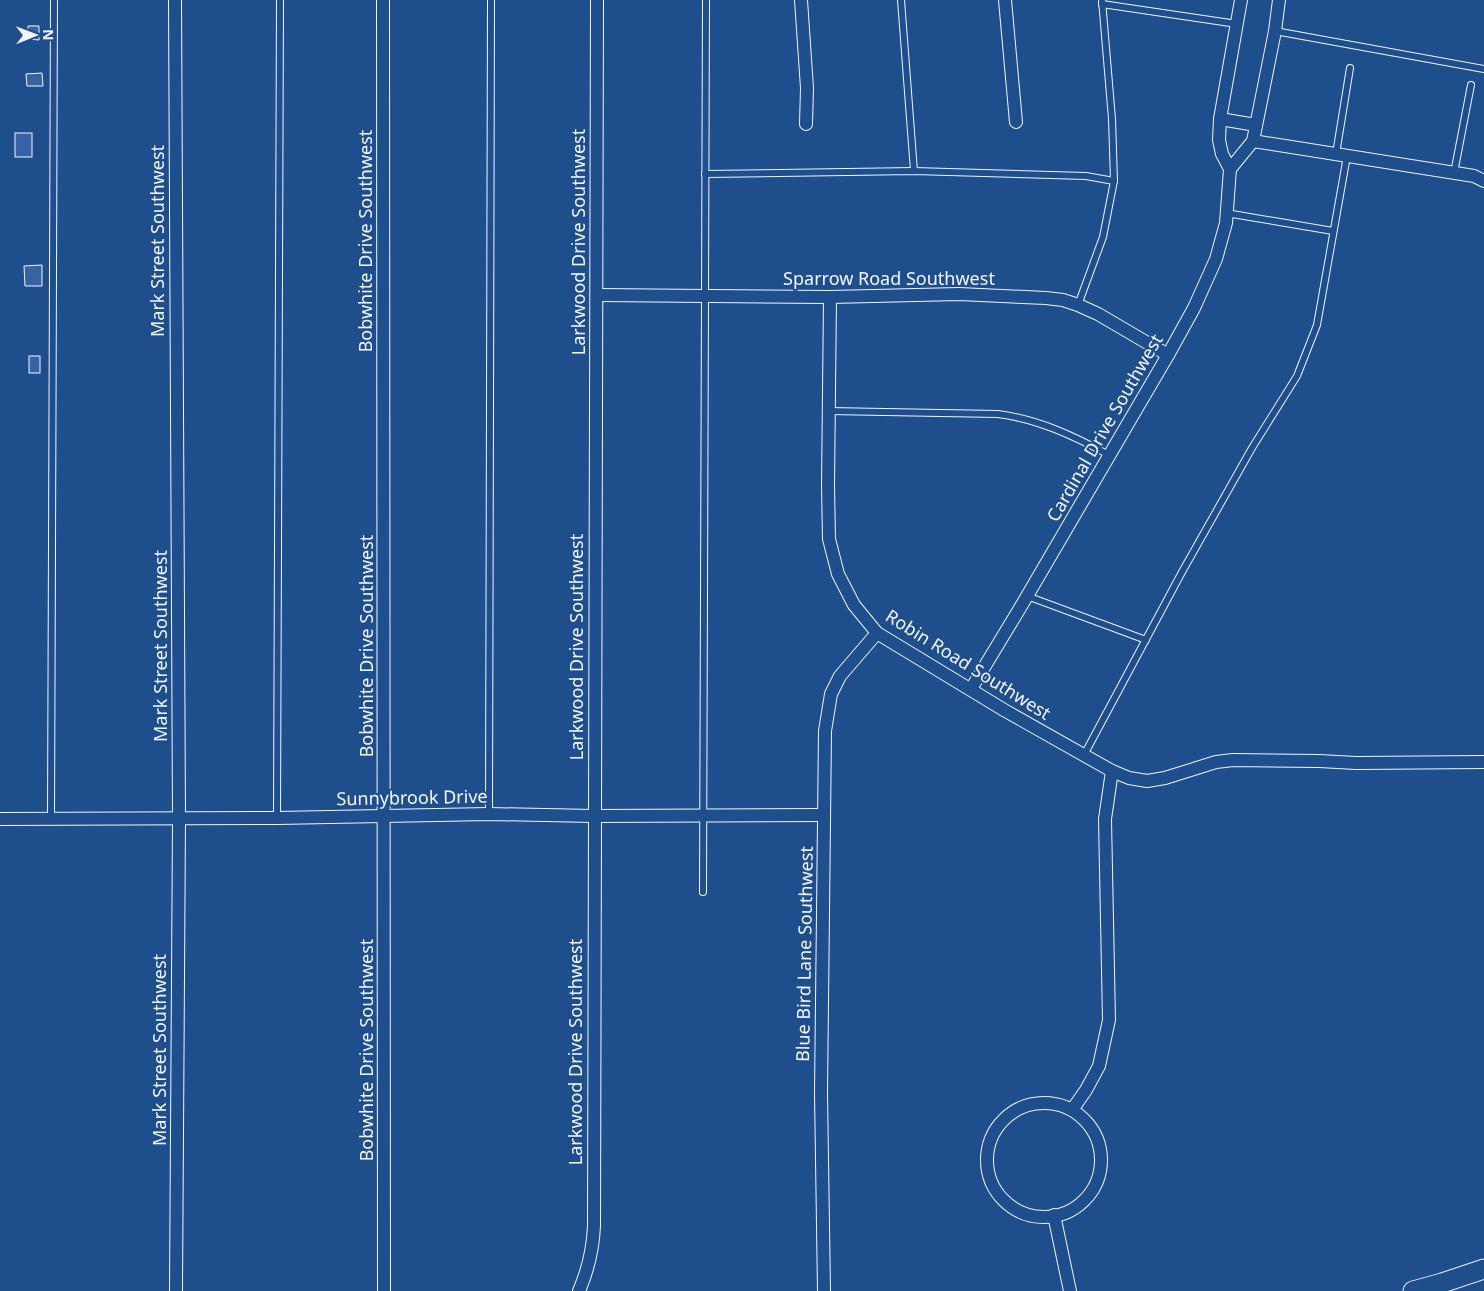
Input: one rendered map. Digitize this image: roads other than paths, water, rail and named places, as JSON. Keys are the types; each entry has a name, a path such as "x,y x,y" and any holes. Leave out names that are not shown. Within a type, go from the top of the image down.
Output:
{"street":[{"name":"Mark Street Southwest","path":"175,0 179,819 176,1291"},
{"name":"Bobwhite Drive Southwest","path":"384,0 384,1291"},
{"name":"Larkwood Drive Southwest","path":"579,1291 589,1263 593,1244 597,0"},
{"path":"801,0 807,88 806,124"},
{"path":"1004,0 1016,122"},
{"name":"Cardinal Drive Southwest","path":"971,689 1168,355 1194,308 1216,259 1226,223 1230,169 1222,154 1219,140 1220,119 1241,0"},
{"path":"1230,169 1253,141 1275,31 1279,0"},
{"path":"1220,119 1256,125"},
{"path":"1253,141 1474,176 1484,181"},
{"name":"Sparrow Road Southwest","path":"597,295 830,297 959,294 1046,298 1063,300 1098,314 1168,355"},
{"name":"Robin Road Southwest","path":"830,297 828,410 829,540 838,574 854,605 877,633 1084,755 1128,778 1147,781 1165,778 1207,764 1233,760 1356,763 1484,762"},
{"name":"Blue Bird Lane Southwest","path":"824,1291 821,1093 825,731 831,694 840,676 877,633"},
{"path":"1072,1110 1099,1066 1109,1020 1105,819 1112,771"},
{"name":"Sunnybrook Drive","path":"0,820 489,814 594,816 824,815"},
{"path":"1034,1104 1054,1104 1072,1110 1086,1122 1096,1136 1100,1153 1100,1171 1094,1187 1083,1201 1069,1211 1054,1216 1032,1216 1014,1209 1000,1196 990,1179 987,1159 990,1140 1000,1123 1016,1110 1034,1104"},
{"path":"1054,1216 1070,1291"},
{"path":"1412,1291 1484,1269"}],"lane":[{"path":"51,819 54,0"},
{"path":"277,818 280,0"},
{"path":"489,814 491,0"},
{"path":"703,892 706,0"},
{"path":"901,0 914,171"},
{"path":"1078,305 1103,237 1114,181 1112,119 1102,2 1237,24"},
{"path":"1275,31 1484,69"},
{"path":"1084,755 1252,448 1297,376 1317,325 1333,230 1350,68"},
{"path":"1454,173 1471,85"},
{"path":"705,174 914,171 1086,176 1114,181"},
{"path":"1226,213 1333,230"},
{"path":"828,410 998,414 1019,417 1062,431 1109,455"},
{"path":"1027,596 1146,640"}]}
